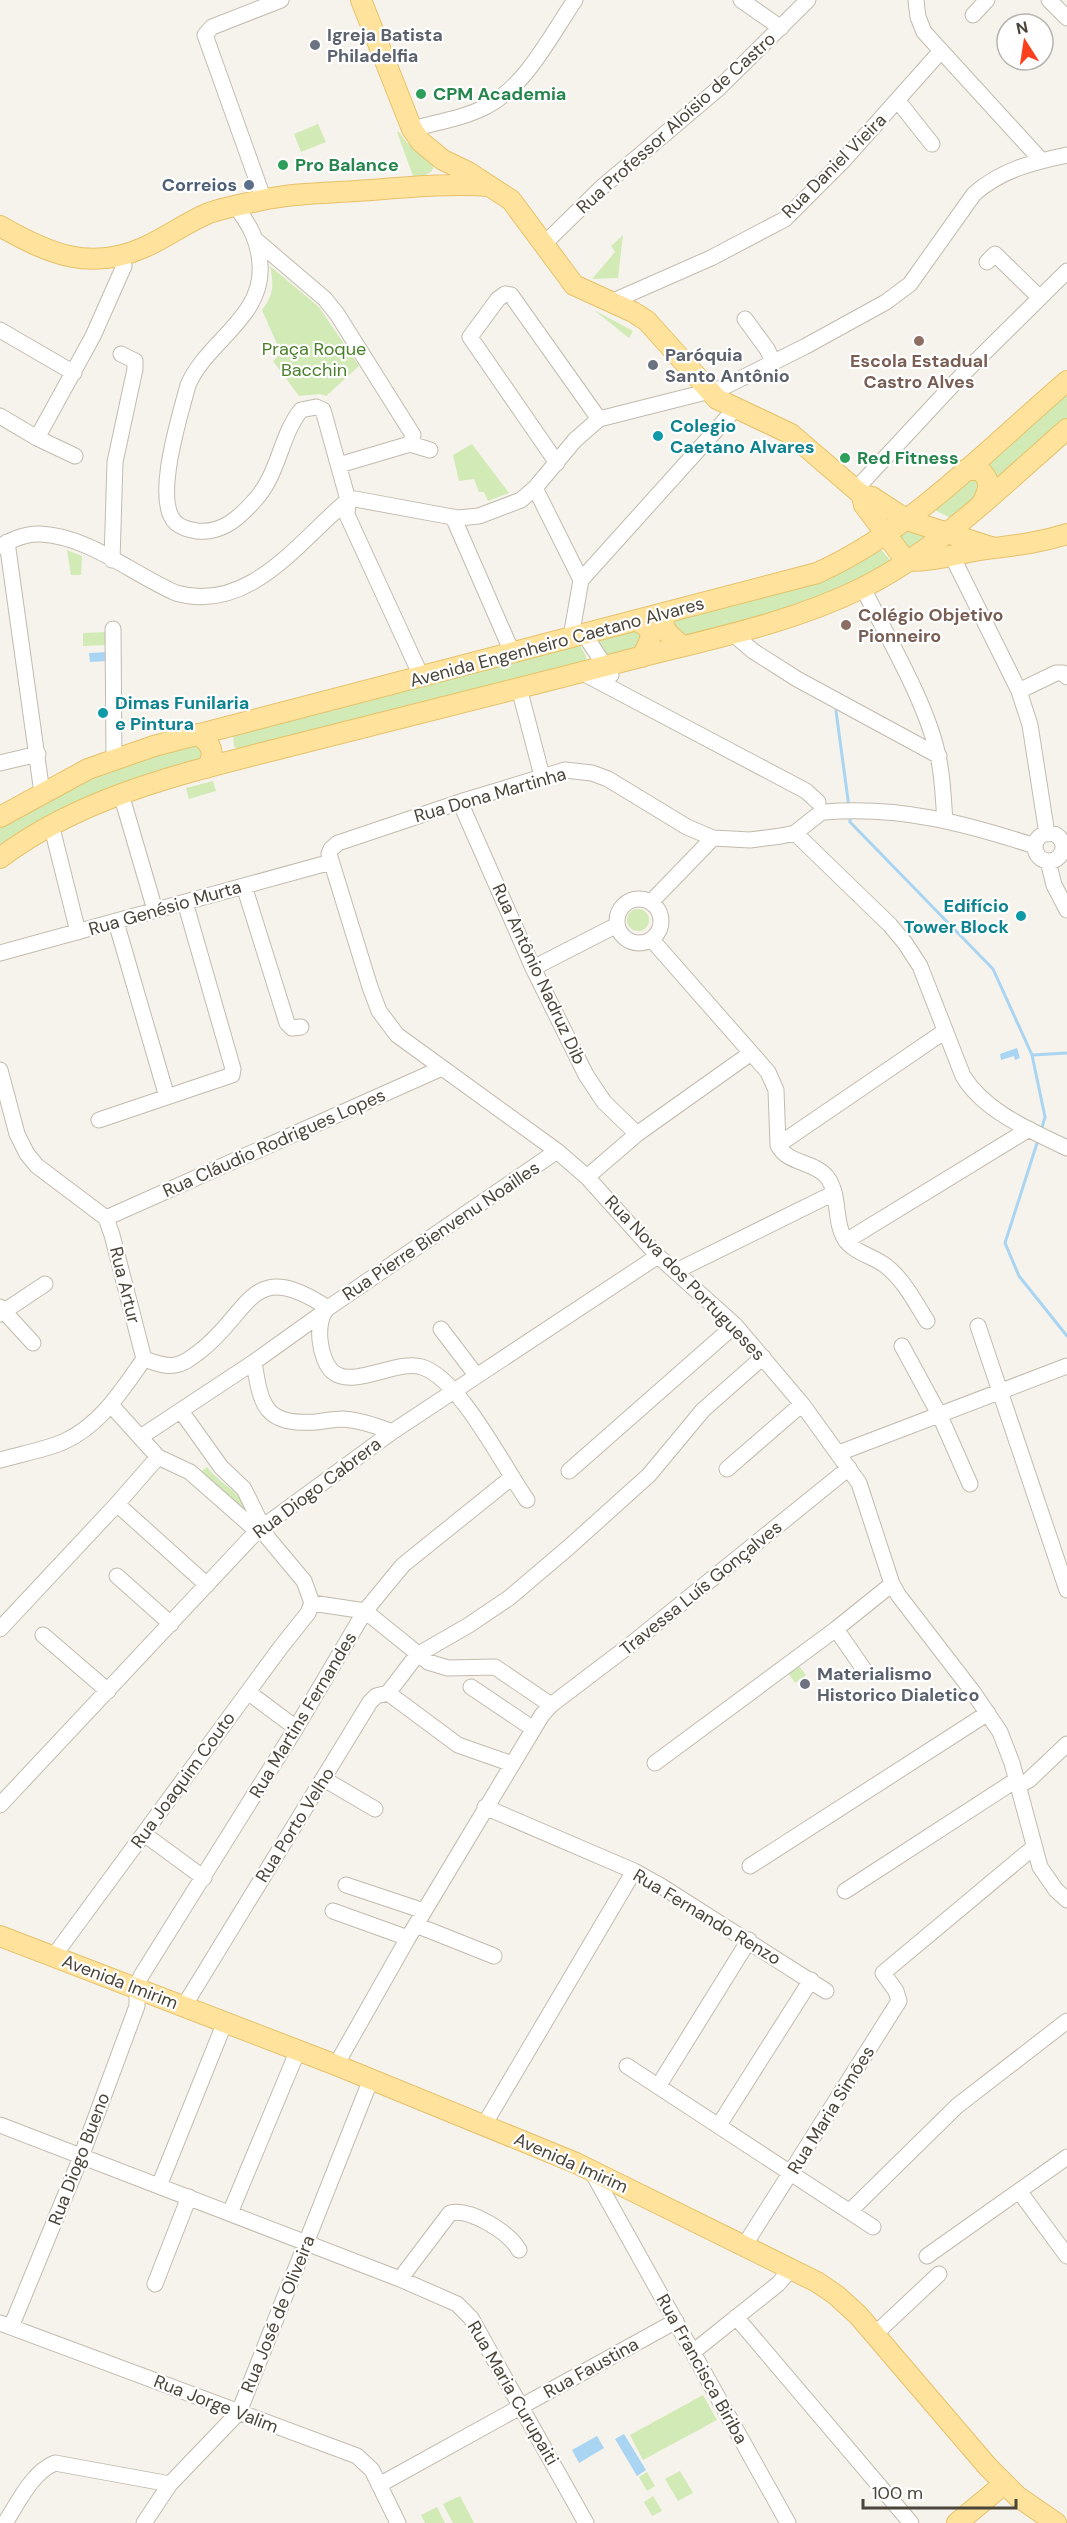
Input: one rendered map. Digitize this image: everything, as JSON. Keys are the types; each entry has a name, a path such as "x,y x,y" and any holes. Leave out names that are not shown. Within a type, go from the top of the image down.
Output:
{"main road":[{"path":"361,0 412,129 429,150 511,200 574,285 633,312 647,321 717,399 791,434 859,492 872,497 907,520 994,548"},
{"path":"441,185 447,162"},
{"path":"0,226 61,256 102,259 123,256 144,247 209,213 246,208 304,194 441,185 491,186"},
{"path":"0,238 57,267 97,270 124,266 150,256 217,220 246,208"},
{"name":"Avenida Engenheiro Caetano Alvares","path":"0,817 88,769 197,734 422,678 512,652 817,573 840,563 907,520 1063,388"},
{"name":"Avenida Engenheiro Caetano Alvares","path":"0,858 51,824 121,794 206,768 642,657 822,606 863,588 948,533 1067,429"},
{"path":"965,470 979,470 988,479 989,487 983,501"},
{"path":"859,492 864,505 906,561 922,561 994,548 1032,544 1067,534"},
{"path":"666,613 663,621 666,632 682,646"},
{"path":"637,621 646,626 650,634 650,644 642,657"},
{"path":"237,724 232,730 229,742 240,759"},
{"path":"197,734 207,741 211,748 212,757 206,768"},
{"name":"Avenida Imirim","path":"0,1936 336,2065 591,2170 791,2269 836,2295 874,2335 1004,2484 1056,2523"},
{"path":"957,2523 1004,2484"}],"street":[{"path":"281,0 212,27 206,35 246,208 256,241 261,275 259,290 253,305 214,347 194,372 188,385 167,483 170,514 176,523 195,531 209,531 227,525 257,498 267,484 296,416 307,407 323,410 348,501 347,515 422,678"},
{"path":"412,129 473,113 500,98 522,79 575,0"},
{"path":"741,0 781,28"},
{"name":"Rua Professor Aloísio de Castro","path":"543,245 609,181 719,88 808,0"},
{"path":"916,0 918,17 924,32 1041,160"},
{"path":"973,15 987,0"},
{"path":"1049,0 1067,18"},
{"name":"Rua Daniel Vieira","path":"611,302 711,258 785,219 842,162 940,52"},
{"path":"898,101 932,144"},
{"path":"42,793 38,754 3,544 26,535 55,536 88,547 176,593 189,597 224,594 259,579 348,501 355,499 453,517 479,516 503,508 521,500 535,488 575,440 600,419 722,388 774,363 896,295 910,284 980,189 1001,175 1023,165 1067,155"},
{"path":"256,241 325,299 337,314 413,435 410,444"},
{"path":"987,262 995,254 1040,298"},
{"path":"37,438 93,336 124,266"},
{"path":"859,492 961,376 1067,271"},
{"path":"556,463 470,337 498,299 505,294 511,295 600,419"},
{"path":"745,319 767,349 774,363"},
{"path":"0,330 74,373"},
{"path":"112,560 115,462 135,369 135,361 121,354"},
{"path":"581,580 735,409"},
{"path":"0,417 75,456"},
{"path":"339,465 410,444 430,450"},
{"path":"535,488 581,580 578,635 606,666 622,693"},
{"path":"453,517 512,652"},
{"path":"952,556 1019,691 1030,725 1047,834"},
{"path":"863,588 921,706 939,756 945,820"},
{"path":"113,629 114,759"},
{"path":"732,633 741,643 768,662 939,756"},
{"path":"580,672 806,791 819,809"},
{"path":"1019,691 1056,673 1063,673 1067,677"},
{"path":"519,688 542,776"},
{"path":"0,763 38,754"},
{"name":"Rua Dona Martinha","path":"331,862 331,849 338,843 565,770 592,773 608,779 687,827 713,838 750,840 795,833"},
{"path":"121,794 155,910"},
{"name":"Rua Antônio Nadruz Dib","path":"460,802 533,969 594,1089 637,1134"},
{"path":"1035,846 945,820 880,810 819,809 795,833 890,925 905,943 920,966 963,1076 972,1091 1029,1130 1067,1148"},
{"path":"51,824 78,932"},
{"path":"1047,834 1058,837 1065,850 1056,859 1048,861 1038,856 1035,846 1039,838 1047,834"},
{"path":"651,902 713,838"},
{"path":"1048,861 1054,885 1067,910"},
{"name":"Rua Genésio Murta","path":"0,953 331,862"},
{"name":"Rua Nova dos Portugueses","path":"331,862 379,1011 397,1035 557,1151 587,1177 658,1256 735,1325 802,1404 839,1453 866,1501 892,1584 912,1616 988,1713 1006,1746 1034,1847 1046,1877 1067,1900"},
{"path":"244,886 287,1023 292,1028 301,1027"},
{"path":"643,899 651,902 661,913 661,928 652,940 643,944 634,944 626,940 617,926 617,917 626,903 643,899"},
{"path":"99,1120 230,1076 233,1072 184,902"},
{"path":"116,922 167,1097"},
{"path":"533,969 617,926"},
{"path":"652,940 768,1072 776,1090 778,1145 787,1155 821,1171 827,1178 834,1193 841,1231 846,1241 894,1273 927,1321"},
{"path":"778,1145 945,1031"},
{"path":"587,1177 637,1134 751,1053"},
{"name":"Rua Cláudio Rodrigues Lopes","path":"106,1218 442,1068"},
{"path":"0,1070 17,1134 27,1154 37,1166 106,1218"},
{"path":"846,1241 1029,1130"},
{"name":"Rua Pierre Bienvenu Noailles","path":"144,1359 174,1366 186,1361 210,1343 256,1292 267,1287 289,1287 326,1310 557,1151"},
{"path":"676,1271 834,1193"},
{"name":"Rua Artur","path":"106,1218 144,1359"},
{"name":"Rua Diogo Cabrera","path":"0,1805 260,1529 392,1432 658,1256"},
{"path":"33,1343 1,1311 45,1284"},
{"path":"142,1436 181,1412 326,1310"},
{"path":"326,1310 320,1343 328,1368 336,1374 356,1376 403,1365 415,1365 435,1374 453,1391 480,1427 526,1500"},
{"path":"569,1471 735,1325"},
{"path":"978,1326 1067,1590"},
{"path":"441,1329 476,1375"},
{"path":"902,1346 940,1416 970,1484"},
{"path":"417,1655 469,1625 509,1598 640,1484 703,1410 763,1357"},
{"path":"0,1460 61,1443 75,1436 111,1405 144,1359"},
{"path":"254,1362 262,1401 268,1411 276,1417 301,1422 350,1419 392,1432"},
{"path":"839,1453 1067,1366"},
{"path":"727,1469 802,1404"},
{"path":"111,1405 142,1436 158,1457 190,1472 260,1529 304,1581 312,1603 365,1611 417,1655 437,1666 448,1668 495,1667 551,1705"},
{"path":"181,1412 221,1467 244,1489 260,1529"},
{"path":"1,1626 117,1504 158,1457"},
{"name":"Travessa Luís Gonçalves","path":"336,2065 532,1728 551,1705 639,1638 849,1468"},
{"name":"Rua Martins Fernandes","path":"137,1988 141,1976 204,1878 365,1611 403,1565 511,1478"},
{"path":"117,1504 207,1585"},
{"path":"117,1576 171,1624"},
{"path":"655,1763 836,1629 892,1584"},
{"name":"Rua Joaquim Couto","path":"54,1957 308,1613 312,1603"},
{"path":"836,1629 865,1671"},
{"path":"43,1635 108,1691"},
{"name":"Rua Porto Velho","path":"184,2006 370,1702 376,1696 388,1693 417,1655"},
{"path":"471,1687 532,1728"},
{"path":"248,1692 296,1728"},
{"path":"388,1693 458,1745 512,1764"},
{"path":"750,1866 988,1713"},
{"path":"845,1891 1017,1783 1029,1780 1067,1744"},
{"path":"324,1779 375,1809"},
{"name":"Rua Fernando Renzo","path":"485,1807 633,1871 748,1940 826,1991"},
{"path":"144,1834 204,1878"},
{"name":"Rua Maria Simões","path":"744,2246 899,2001 896,1991 883,1973 1034,1847"},
{"path":"484,2126 633,1871"},
{"path":"346,1885 424,1911"},
{"path":"333,1911 412,1931 494,1956"},
{"path":"659,2085 748,1940"},
{"path":"719,2125 811,1980"},
{"name":"Rua Diogo Bueno","path":"6,2325 81,2157 137,2006 137,1988"},
{"path":"850,2211 957,2106 1067,2020"},
{"path":"159,2186 225,2022"},
{"path":"230,2213 298,2050"},
{"path":"627,2066 873,2227"},
{"name":"Rua José de Oliveira","path":"144,2523 170,2484 239,2412 371,2079"},
{"name":"Rua Maria Curupaiti","path":"0,2125 400,2279 449,2300 465,2310 586,2523"},
{"path":"927,2256 1067,2157"},
{"name":"Rua Francisca Biriba","path":"591,2170 785,2522"},
{"path":"615,2216 618,2201 626,2188"},
{"path":"1019,2191 1067,2256"},
{"path":"154,2284 189,2197"},
{"path":"400,2279 450,2213 461,2213 499,2228 514,2241 519,2250"},
{"path":"693,2352 778,2284 791,2269"},
{"path":"874,2335 939,2274"},
{"path":"736,2317 911,2523"},
{"name":"Rua Faustina","path":"379,2485 676,2321"},
{"name":"Rua Jorge Valim","path":"6,2325 357,2457 372,2470 398,2523"},
{"path":"5,2523 37,2475 55,2463 170,2484"}],"green space":[{"path":"318,124 326,142 301,152 294,134"},
{"path":"397,132 407,143 434,162 433,170 424,175 413,176"},
{"path":"623,235 618,278 592,279 615,252 611,246"},
{"name":"Praça Roque Bacchin","path":"270,266 319,307 359,366 326,396 320,394 299,396 273,361 281,353 262,310 272,289"},
{"path":"594,310 633,331 629,338"},
{"path":"1063,394 1067,395 1067,418 1006,472 998,476 985,469 989,457"},
{"path":"472,444 509,493 488,501 484,492 479,492 474,479 459,481 453,455"},
{"path":"972,472 984,493 954,520 931,508"},
{"path":"911,524 938,532 902,555 892,538"},
{"path":"878,546 891,561 827,596 714,630 679,638 672,634 673,617"},
{"path":"67,550 82,556 81,575 71,575"},
{"path":"641,625 645,645 605,658 595,641"},
{"path":"107,632 108,645 83,646 83,633"},
{"path":"579,643 586,656 586,662 239,753 234,746 233,735"},
{"path":"198,741 209,758 0,853 0,824 67,786"},
{"path":"213,781 216,791 189,799 186,788"},
{"path":"638,909 646,912 649,920 646,928 638,931 630,928 627,920 630,912"},
{"path":"207,1467 244,1502 250,1518 245,1510 226,1497 200,1472"},
{"path":"799,1666 806,1675 795,1683 789,1674"},
{"path":"703,2395 717,2420 643,2460 630,2435"},
{"path":"680,2471 693,2493 678,2501 665,2479"},
{"path":"647,2472 655,2486 647,2491 639,2477"},
{"path":"460,2496 474,2523 453,2523 443,2504"},
{"path":"653,2496 662,2511 652,2516 644,2502"},
{"path":"437,2507 445,2523 425,2523 421,2515"}],"water":[{"path":"107,652 107,661 90,662 89,653"},
{"path":"1017,1048 1020,1058 1015,1060 1014,1056 1001,1060 1000,1054"},
{"path":"624,2434 646,2470 637,2476 615,2439"},
{"path":"597,2436 604,2448 579,2463 572,2450"}],"waterway":[{"path":"836,711 849,807"},
{"path":"850,816 850,822 993,969 1032,1055 1045,1117 1041,1131"},
{"path":"1033,1055 1067,1053"},
{"path":"1038,1140 1005,1243 1019,1276 1067,1336"}],"place":[{"name":"Igreja Batista Philadelfia","path":"315,45"},
{"name":"CPM Academia","path":"421,94"},
{"name":"Pro Balance","path":"283,165"},
{"name":"Correios","path":"249,185"},
{"name":"Escola Estadual Castro Alves","path":"919,341"},
{"name":"Paróquia Santo Antônio","path":"653,365"},
{"name":"Colegio Caetano Alvares","path":"658,436"},
{"name":"Red Fitness","path":"845,458"},
{"name":"Colégio Objetivo Pionneiro","path":"846,625"},
{"name":"Dimas Funilaria e Pintura","path":"103,713"},
{"name":"Edifício Tower Block","path":"1021,916"},
{"name":"Materialismo Historico Dialetico","path":"805,1684"}]}
